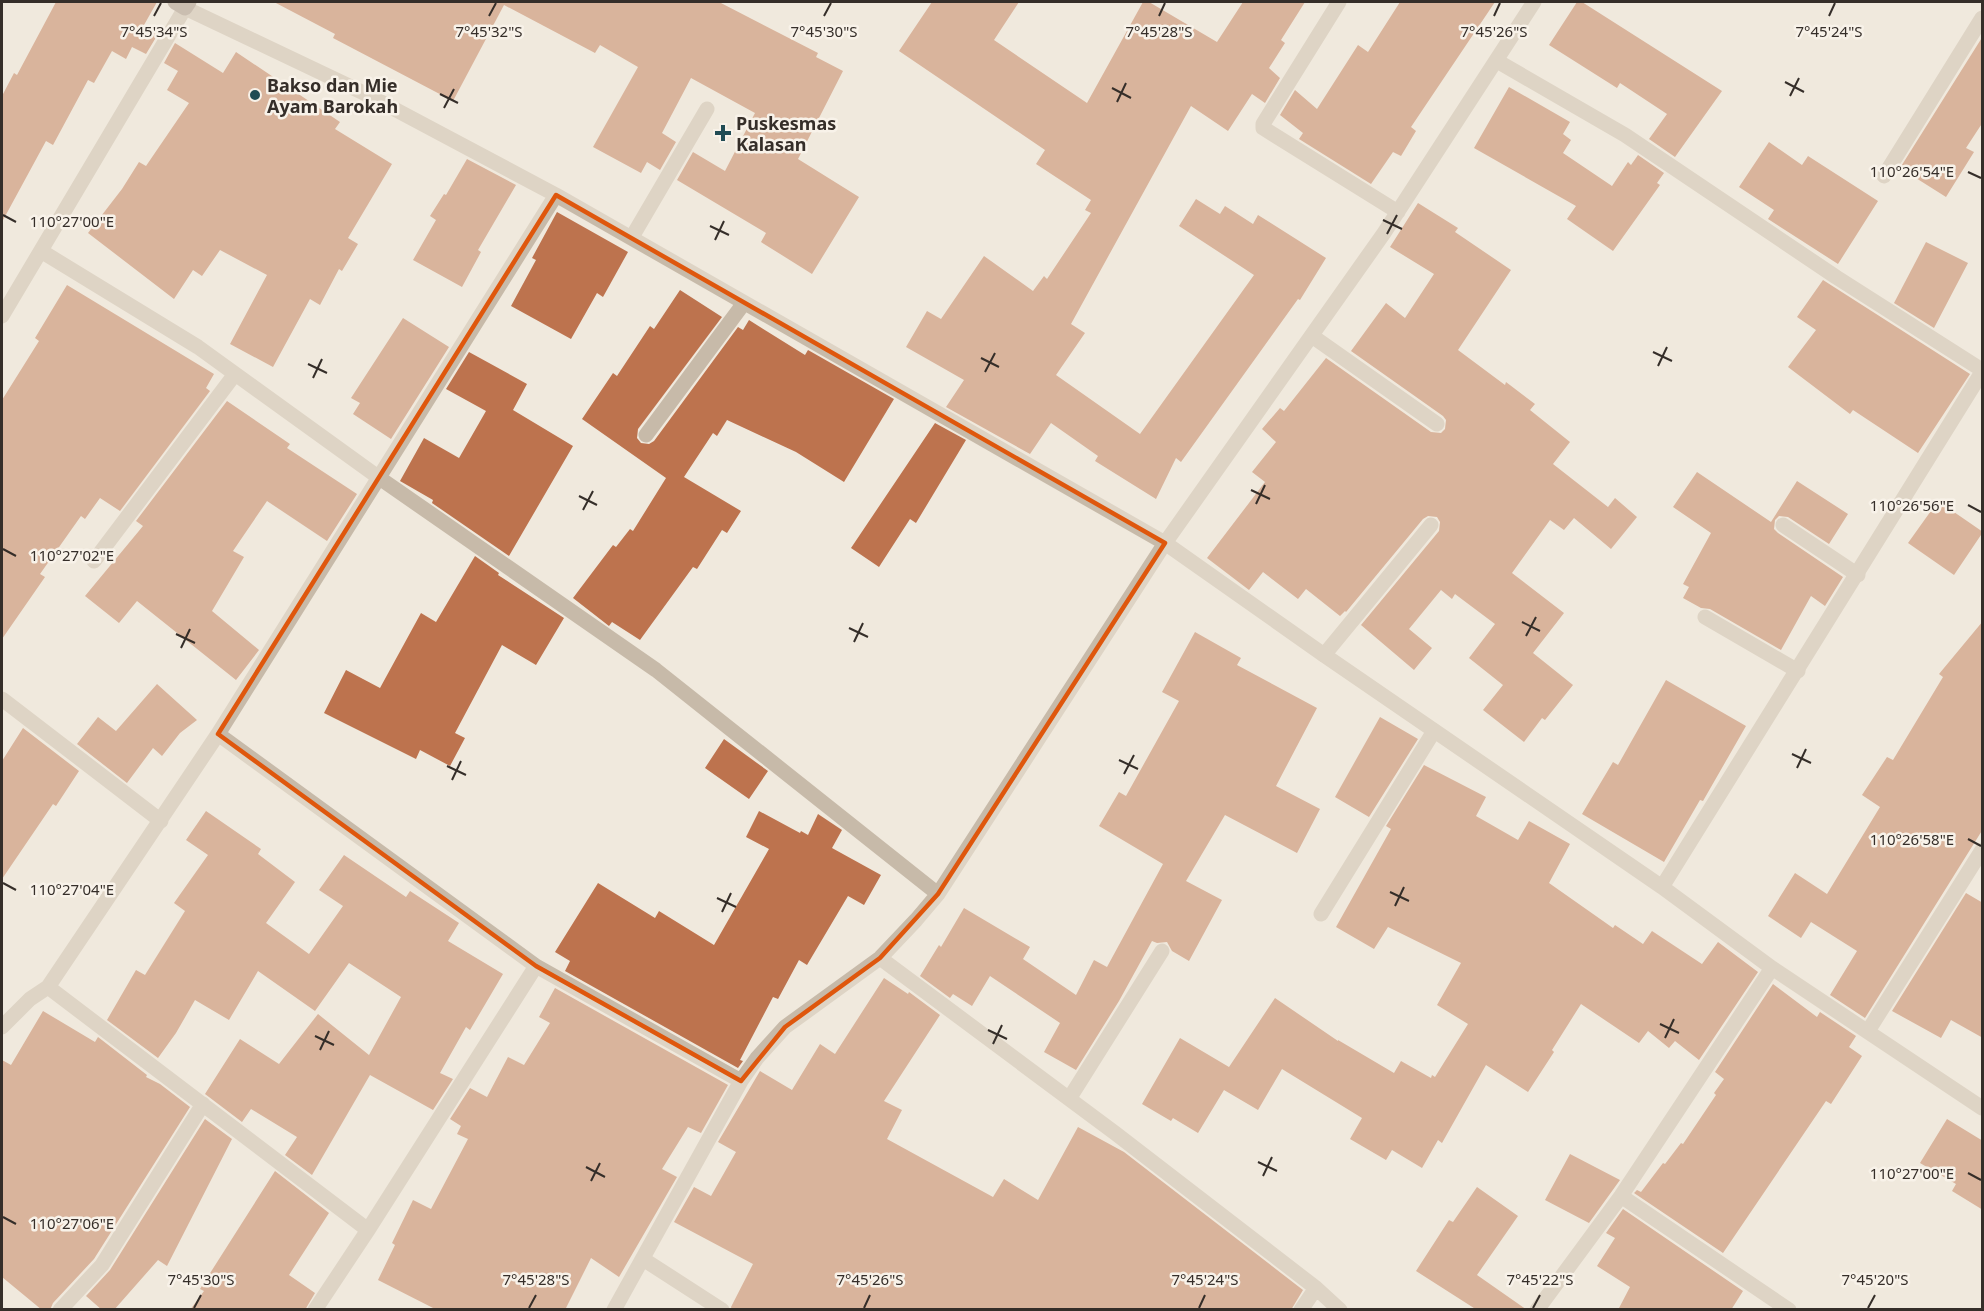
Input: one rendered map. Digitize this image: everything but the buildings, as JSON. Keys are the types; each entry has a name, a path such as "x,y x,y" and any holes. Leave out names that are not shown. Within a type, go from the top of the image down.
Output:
{"street":[{"path":"1339,2 1263,124 1263,128 1398,212"},
{"path":"614,1310 741,1082 757,1058 785,1027 880,958 938,894 1165,543 1398,212 1533,2"},
{"path":"2,316 183,4 368,95 556,195 1165,543 1662,887 1772,968 1983,1108"},
{"path":"1884,176 1983,18"},
{"path":"1497,61 1625,135 1836,277 1983,371 1662,887"},
{"path":"632,237 707,109"},
{"path":"2,1027 30,999 48,987 161,821 556,195"},
{"path":"41,251 198,347 378,477 656,670 938,894"},
{"path":"646,435 744,303"},
{"path":"1312,336 1437,424"},
{"path":"94,561 235,374"},
{"path":"1324,655 1431,525"},
{"path":"1783,525 1857,574"},
{"path":"1705,617 1798,670"},
{"path":"2,699 161,821"},
{"path":"1321,914 1434,731"},
{"path":"218,734 536,966 741,1082"},
{"path":"1868,1031 1983,850"},
{"path":"1070,1099 1162,951"},
{"path":"880,958 1070,1099 1316,1288 1340,1310"},
{"path":"315,1310 536,966"},
{"path":"1537,1310 1621,1196 1772,968"},
{"path":"48,987 368,1230"},
{"path":"60,1310 102,1264 203,1104"},
{"path":"1621,1196 1789,1310"},
{"path":"643,1259 722,1310"},
{"path":"1301,1310 1316,1288"}],"highlighted area":[{"path":"556,195 1165,543 938,894 880,958 785,1027 741,1081 536,966 218,734"}],"place":[{"name":"Bakso dan Mie Ayam Barokah","path":"255,95"},
{"name":"Puskesmas Kalasan","path":"723,133"}]}
